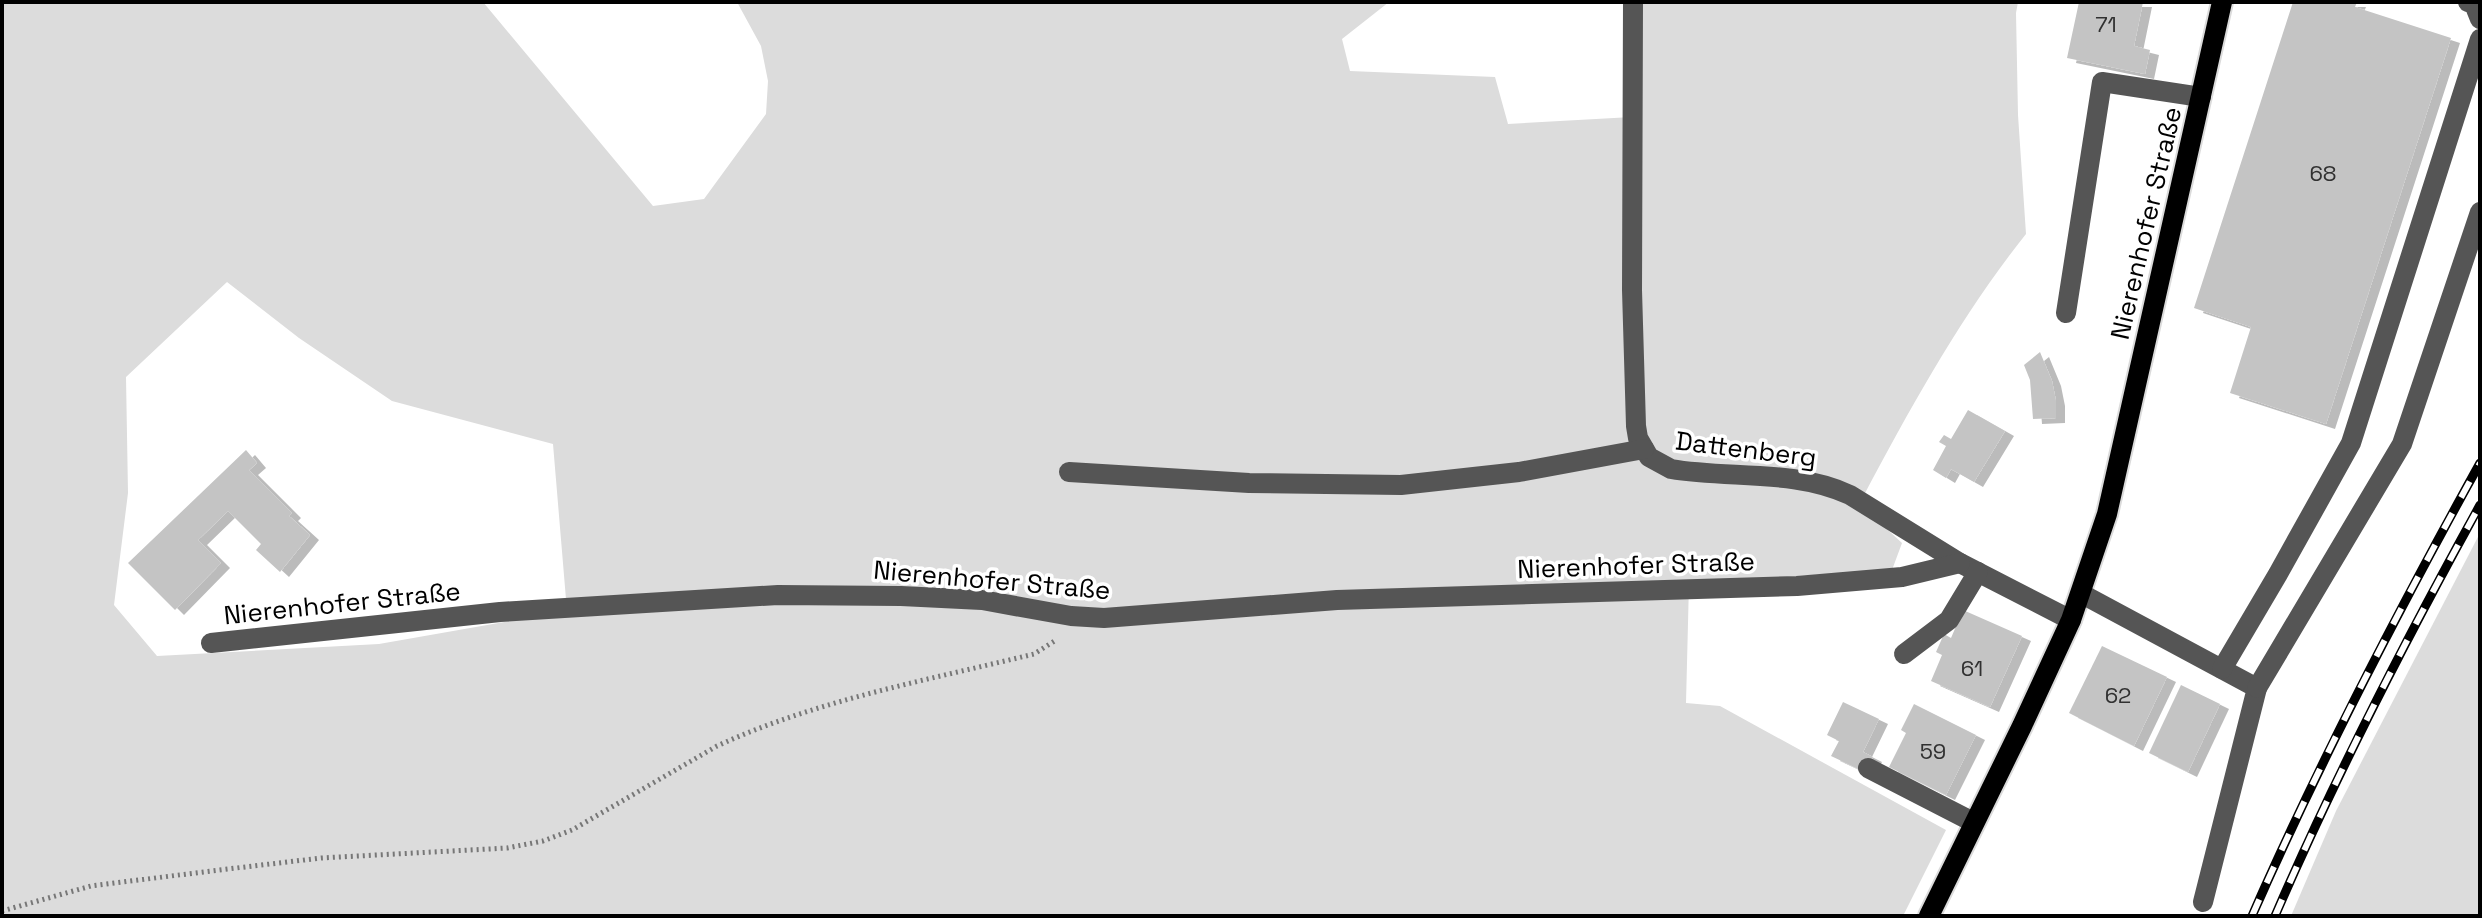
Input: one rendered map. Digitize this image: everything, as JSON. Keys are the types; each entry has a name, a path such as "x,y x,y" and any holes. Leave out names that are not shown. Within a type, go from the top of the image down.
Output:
{"main road":[{"name":"Nierenhofer Straße","path":"1929,916 2022,726 2082,594 2107,514 2222,2"}],"street":[{"name":"Dattenberg","path":"1633,2 1632,304 1636,426 1644,449 1659,464 1671,469 1832,486 1969,567 2071,620"},
{"path":"2468,2 2474,4 2480,19"},
{"path":"2222,669 2351,443 2480,39"},
{"path":"2066,313 2102,82 2201,97"},
{"path":"2203,902 2257,688 2402,444 2480,212"},
{"path":"1069,472 1249,483 1401,485 1519,472 1644,449"},
{"path":"1904,654 1949,620 1969,567"},
{"name":"Nierenhofer Straße","path":"211,643 500,612 778,595 982,600 1071,616 1104,618 1337,600 1797,586 1902,577 1969,567"},
{"path":"2082,594 2257,688"},
{"path":"1868,768 1973,822"}],"path":[{"path":"2,911 91,886 166,876 321,858 507,848 543,841 572,830 738,736 804,713 1034,654 1063,634 1071,616"}],"shaded area":[{"path":"2,2 483,2 653,206 704,199 766,114 768,81 761,46 737,2 1389,2 1342,39 1350,71 1495,77 1508,124 1632,117 1634,2 2018,2 2018,115 2026,234 1959,328 1864,495 1659,465 1850,495 1902,543 1892,570 1689,583 1686,703 1720,706 1946,830 1903,916 2,916","holes":["227,282 299,338 392,401 553,444 567,611 379,644 157,656 114,605 128,493 126,377"]},
{"path":"2480,533 2480,916 2291,916 2336,811"}],"building":[{"path":"2079,2 2143,2 2134,46 2150,50 2145,74 2067,58"},
{"path":"2293,2 2357,2 2355,7 2451,38 2326,424 2230,393 2251,327 2194,308"},
{"path":"2040,352 2052,381 2056,418 2033,419 2030,380 2024,365"},
{"path":"1968,410 2005,431 1974,482 1951,469 1946,478 1933,470 1946,446 1939,442 1944,435 1951,439"},
{"path":"246,450 257,463 249,470 310,535 280,572 256,550 261,544 228,511 198,540 221,563 175,610 128,563"},
{"path":"1963,610 2022,636 1990,707 1931,681 1942,655 1936,652 1944,634 1951,638"},
{"path":"2102,646 2167,677 2134,746 2069,713"},
{"path":"2181,685 2220,704 2188,772 2149,753"},
{"path":"1843,702 1879,719 1863,752 1873,757 1865,772 1831,756 1839,741 1827,735"},
{"path":"1914,704 1976,735 1946,795 1889,767 1906,733 1901,730"}],"railway":[{"path":"2252,916 2361,687 2480,463"},
{"path":"2275,916 2373,708 2480,505"}]}
